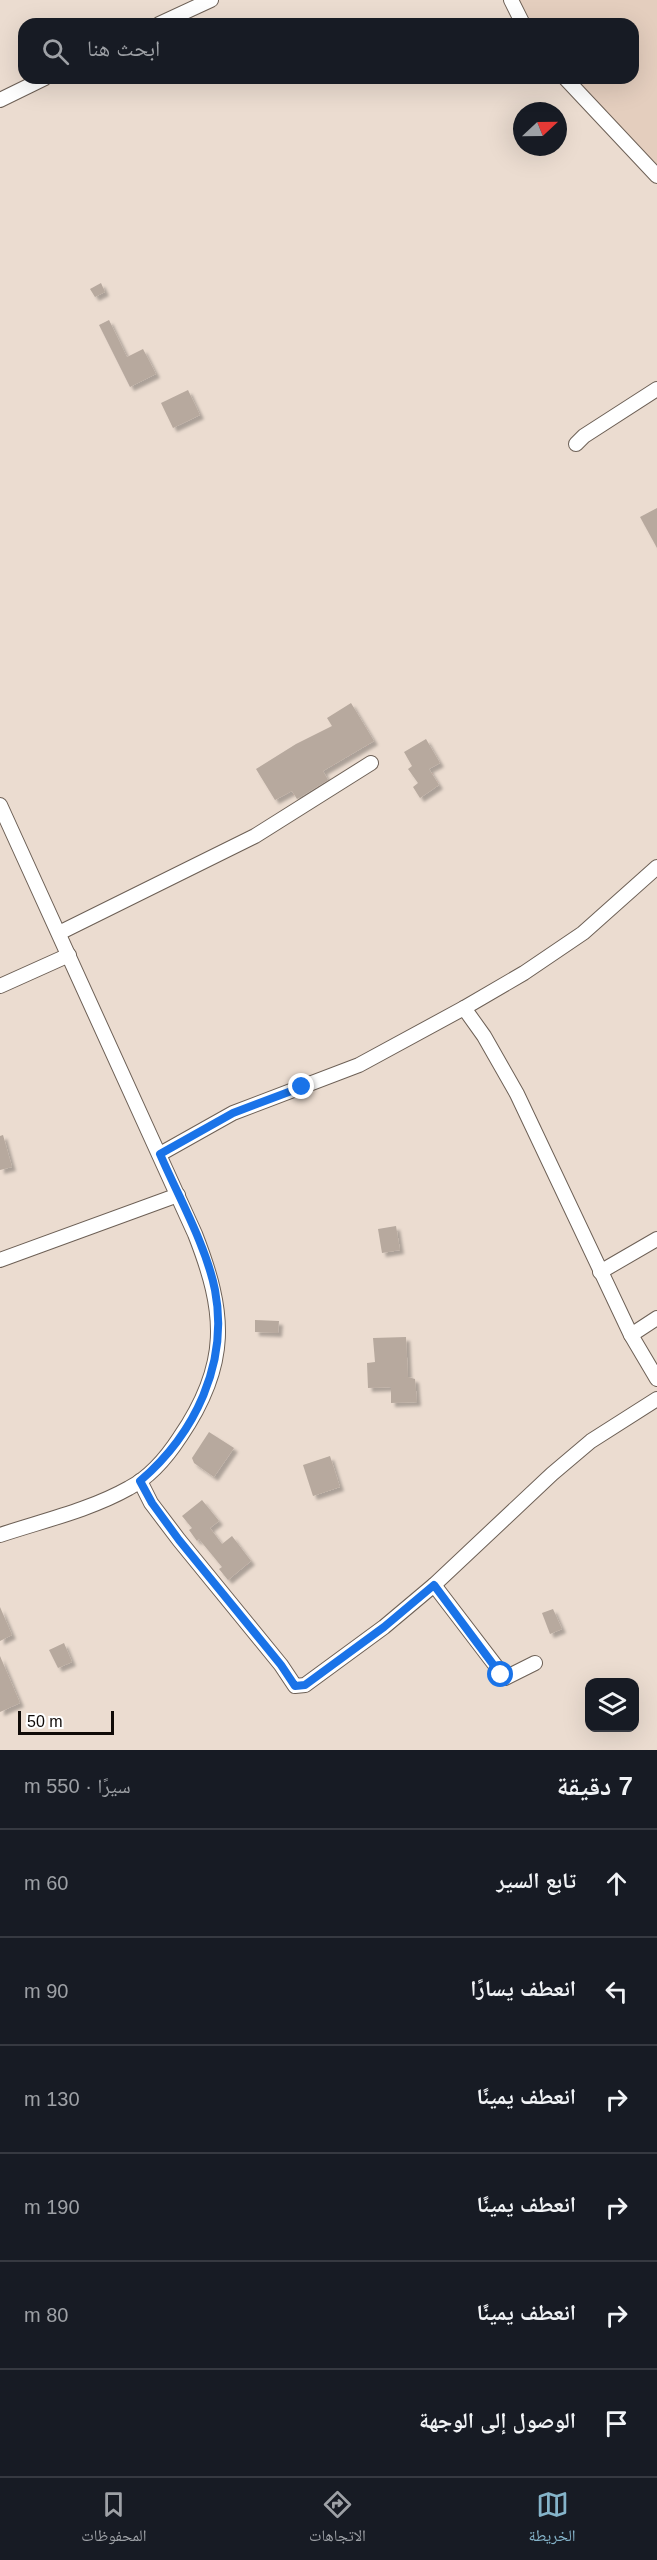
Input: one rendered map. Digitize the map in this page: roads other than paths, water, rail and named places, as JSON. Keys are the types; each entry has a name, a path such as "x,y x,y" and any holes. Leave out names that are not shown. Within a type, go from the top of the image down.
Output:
{"street":[{"path":"172,18 211,0"},
{"path":"511,0 520,18"},
{"path":"0,100 33,84"},
{"path":"571,84 657,176"},
{"path":"576,444 584,436 657,389"},
{"path":"58,933 255,836 371,763"},
{"path":"0,805 199,1243 214,1288 218,1340 212,1374 198,1407 176,1443 140,1481 108,1498 0,1535"},
{"path":"160,1154 233,1113 359,1065 464,1008 524,973 583,933 657,867"},
{"path":"0,986 69,955"},
{"path":"464,1008 484,1036 517,1094 600,1272 631,1335 657,1379"},
{"path":"0,1260 178,1195"},
{"path":"600,1272 657,1239"},
{"path":"631,1335 657,1318"},
{"path":"140,1481 152,1503 179,1540 299,1687 305,1685 384,1627 434,1585 552,1474 591,1441 657,1399"},
{"path":"434,1585 505,1678 535,1662"}]}
